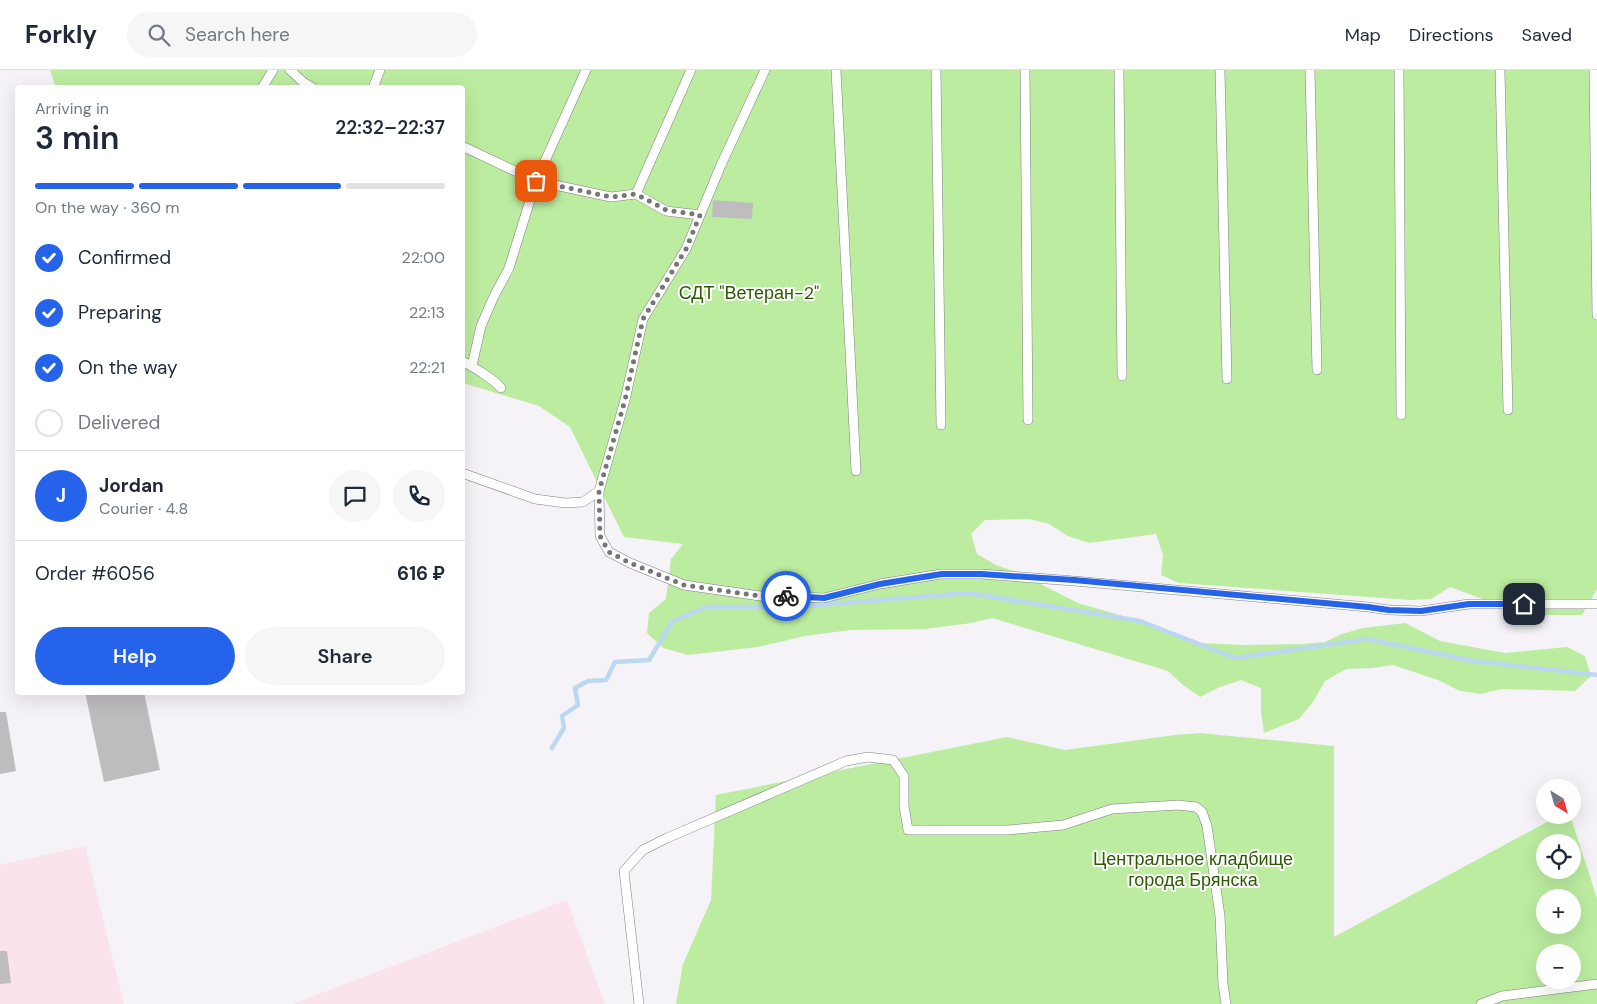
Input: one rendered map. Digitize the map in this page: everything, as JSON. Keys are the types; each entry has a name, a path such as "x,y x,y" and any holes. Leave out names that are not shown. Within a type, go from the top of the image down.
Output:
{"lane":[{"path":"264,85 273,70"},
{"path":"290,70 308,85"},
{"path":"374,85 380,70"},
{"path":"472,366 481,326 509,268 536,181 586,70"},
{"path":"636,194 691,70"},
{"path":"764,70 686,249 643,319 625,400 599,491 600,536 609,552 630,563 684,585 760,596 824,598 880,584 942,574 981,574 1074,580 1389,610 1421,611 1469,604 1597,604"},
{"path":"836,70 856,471"},
{"path":"936,70 941,426"},
{"path":"1025,70 1028,420"},
{"path":"1119,70 1122,376"},
{"path":"1220,70 1226,379"},
{"path":"1310,70 1317,370"},
{"path":"1399,70 1401,415"},
{"path":"1500,70 1508,410"},
{"path":"1594,70 1597,315"},
{"path":"465,147 536,181 611,197 636,194 666,210 700,215"},
{"path":"465,362 498,383 501,388"},
{"path":"465,474 535,499 565,503 583,502 599,491"},
{"path":"639,1004 624,872 643,850 846,762 868,757 893,760 904,776 904,806 908,830 1008,830 1063,825 1112,809 1196,807 1202,812 1207,826 1220,916 1223,984 1226,1004"},
{"path":"1481,1004 1597,984"}],"shaded area":[{"path":"85,846 124,1004 0,1004 0,865"},
{"path":"567,900 605,1004 292,1004"}],"green space":[{"name":"СДТ \"Ветеран-2\"","path":"50,70 1597,70 1597,589 1582,615 1527,615 1450,587 1431,599 1410,600 1179,583 1161,575 1163,555 1156,534 1089,543 1068,536 1049,524 1029,519 985,520 971,534 977,554 996,565 1017,572 1078,603 1140,621 1201,643 1243,645 1325,642 1342,634 1363,628 1405,623 1440,641 1505,653 1567,647 1585,656 1591,676 1575,691 1502,689 1481,694 1460,691 1438,680 1393,665 1346,669 1325,681 1313,702 1299,719 1264,733 1261,712 1261,688 1241,680 1220,687 1200,697 1168,671 992,618 972,623 924,629 851,630 805,636 758,647 688,655 663,648 647,633 649,613 666,599 671,559 683,544 624,537 570,427 539,406 465,384 465,85 55,85"},
{"name":"Центральное кладбище города Брянска","path":"1199,733 1334,746 1334,937 1543,824 1573,824 1576,834 1536,834 1536,879 1581,879 1581,849 1597,898 1597,1004 676,1004 683,964 711,900 716,795 1007,737 1065,750"}],"building":[{"path":"713,200 753,203 752,219 712,217"},
{"path":"86,695 145,695 160,770 104,782"},
{"path":"0,712 6,712 16,771 0,774"},
{"path":"0,951 7,951 11,983 0,984"}],"waterway":[{"path":"552,748 564,728 562,716 578,705 575,688 588,681 606,680 615,662 649,660 673,621 706,607 794,607 968,593 1140,621 1235,658 1367,639 1474,661 1597,675"}],"way so far":[{"path":"536,181 611,197 636,194 666,210 700,215 686,249 643,319 625,400 599,491 600,536 609,552 630,563 684,585 760,596 786,596"}],"route":[{"path":"786,596 824,598 880,584 942,574 981,574 1074,580 1389,610 1421,611 1469,604 1524,604"}]}
